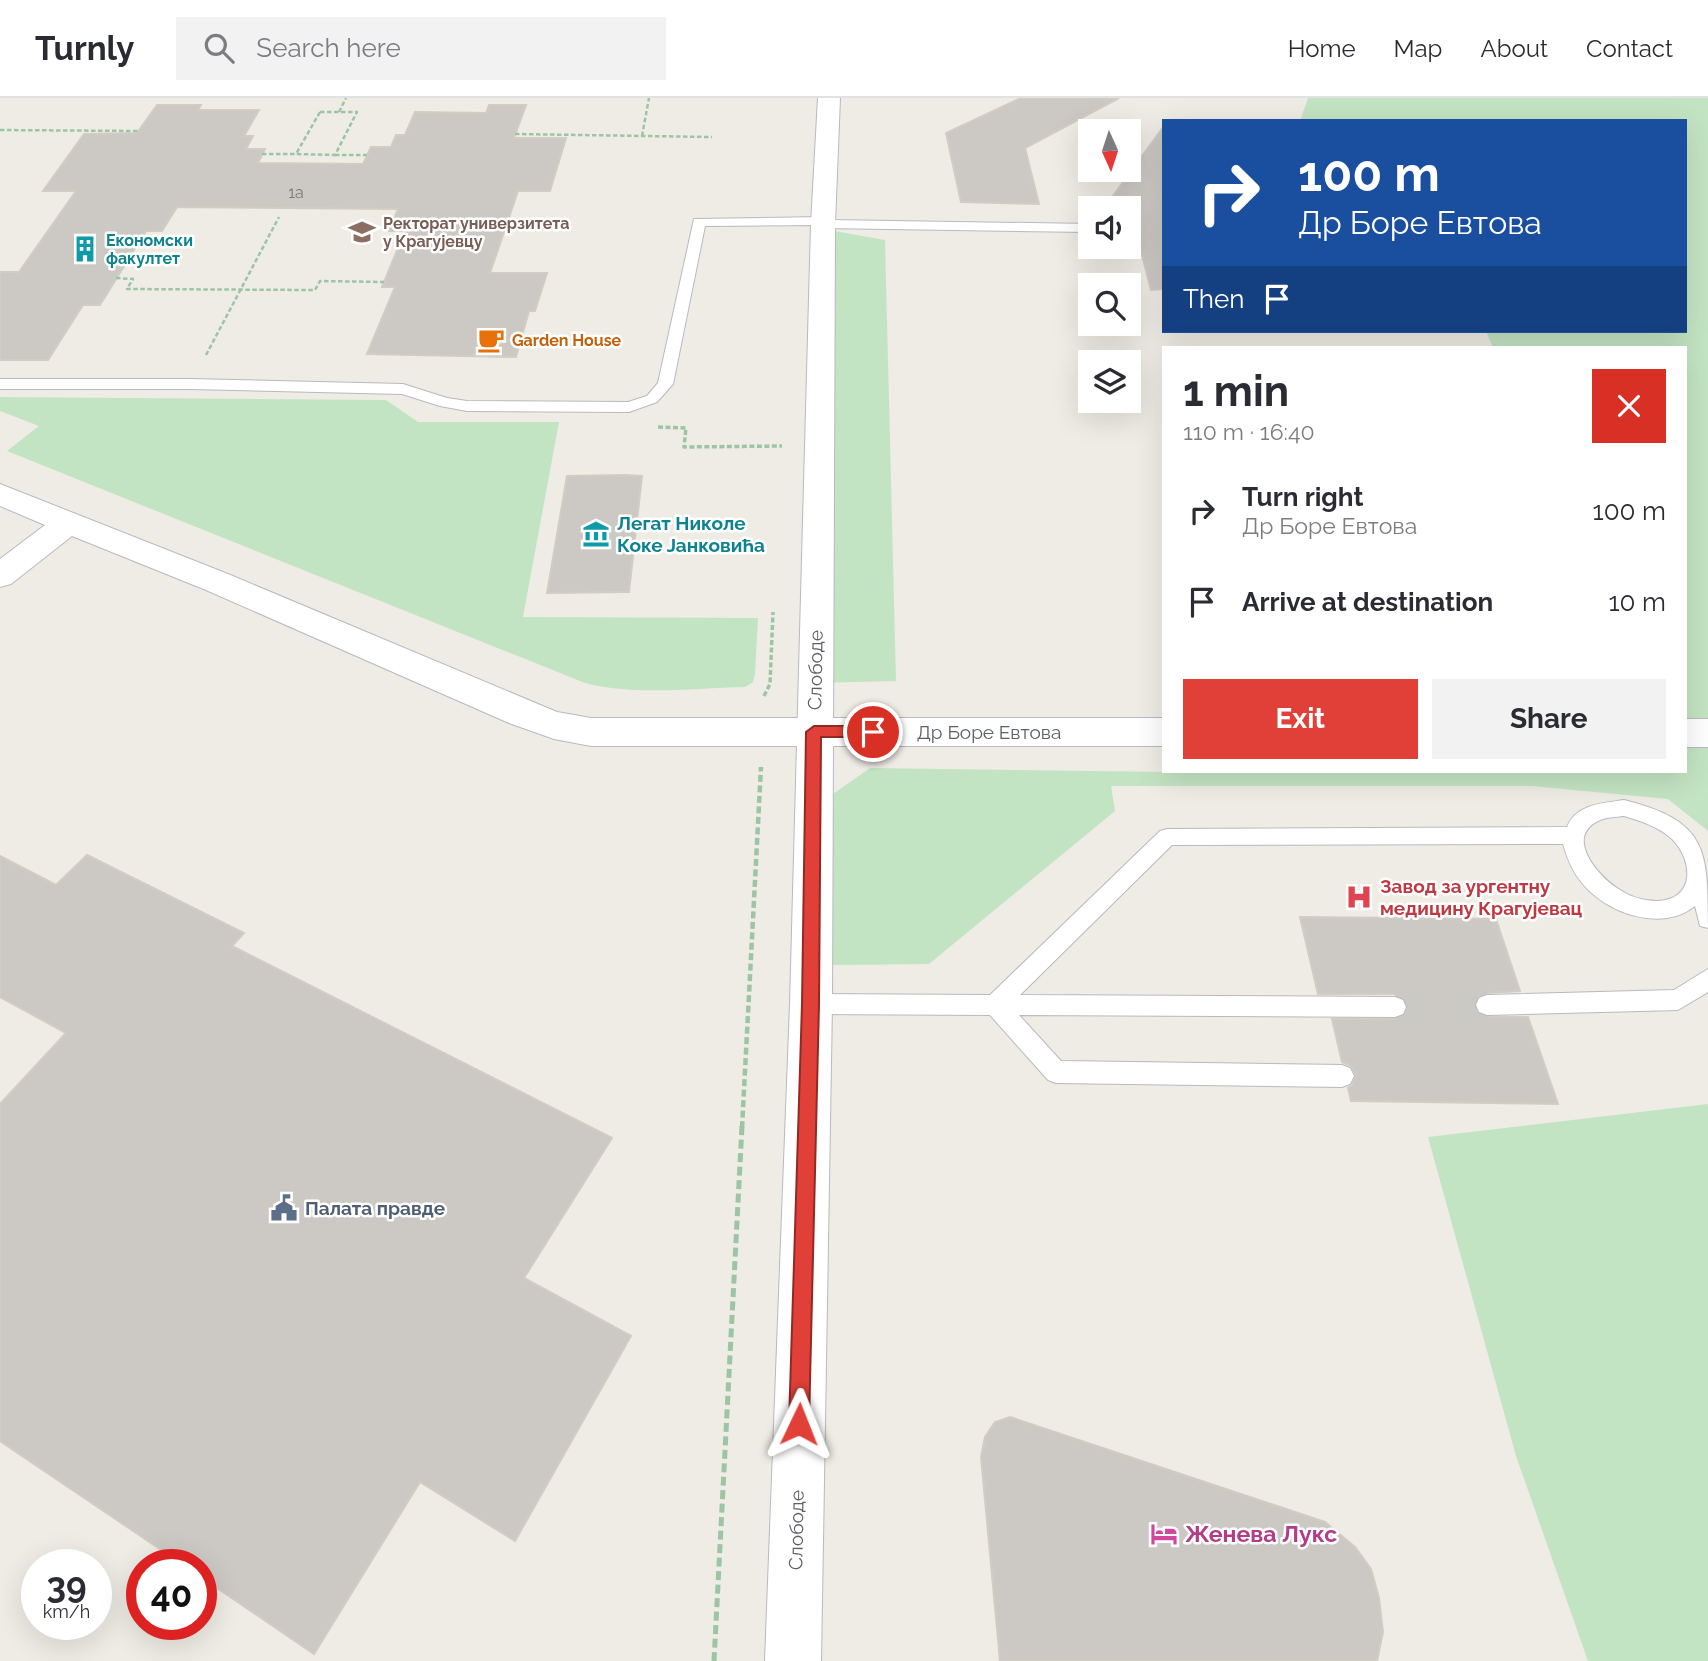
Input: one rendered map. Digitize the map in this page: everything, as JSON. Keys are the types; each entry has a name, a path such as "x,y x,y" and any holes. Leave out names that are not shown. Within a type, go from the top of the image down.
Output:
{"street":[{"name":"Слободе","path":"793,1661 811,1004 823,222 829,98"},
{"name":"Др Боре Евтова","path":"0,494 217,582 554,725 609,734 1162,732"},
{"path":"0,576 68,523"},
{"path":"1687,733 1708,733"}],"lane":[{"path":"0,384 191,384 404,389 445,403 467,406 629,407 652,399 665,383 699,222 1078,228"},
{"path":"1702,881 1697,895 1685,904 1669,910 1649,910 1629,905 1608,895 1579,866 1573,850 1572,835 1578,822 1597,811 1624,808 1644,813 1672,828 1693,850 1701,866 1708,919"},
{"path":"995,1005 1167,837 1572,835"},
{"path":"1487,1005 1678,1000 1708,979"},
{"path":"811,1004 1395,1007"},
{"path":"995,1005 1056,1072 1342,1076"}],"path":[{"path":"338,112 346,98"},
{"path":"642,136 649,98"},
{"path":"296,155 320,112 357,112 335,155"},
{"path":"0,130 139,131"},
{"path":"515,134 712,137"},
{"path":"262,154 367,155"},
{"path":"312,163 316,155"},
{"path":"191,384 279,217"},
{"path":"116,278 133,279 127,289 315,290 320,281 384,282"},
{"path":"629,407 645,422 664,429 686,428 684,447 783,446"},
{"path":"782,459 783,432"},
{"path":"714,1661 762,699 770,684 774,602"}],"green space":[{"path":"1308,98 1708,98 1708,831 1668,799 1532,786 1111,786 1115,811 929,964 831,965 833,794 870,768 1162,773 1687,773 1687,346 1492,346 1487,333 1687,333 1687,119 1301,119"},
{"path":"823,229 885,240 896,681 815,683"},
{"path":"0,397 386,400 418,422 559,422 523,617 758,618 753,682 745,687 664,690 623,689 585,683 7,451 39,426 0,411"},
{"path":"1708,1104 1708,1661 1588,1661 1516,1456 1428,1137"}],"building":[{"path":"1021,98 1119,98 1025,148 1039,204 961,202 946,133"},
{"path":"157,105 201,105 198,110 259,110 244,136 253,136 246,149 265,149 258,163 363,164 371,147 391,147 396,135 405,135 415,112 486,113 489,105 526,105 514,138 566,138 550,191 518,191 490,273 547,273 535,311 529,311 516,357 367,354 395,287 382,287 405,231 389,231 398,209 177,207 162,231 146,231 100,305 83,305 48,360 0,360 0,272 19,272 76,191 43,191 84,134 137,133"},
{"path":"1162,129 1162,289 1151,290 1141,251 1141,196 1113,196 1123,182 1141,182 1141,157"},
{"name":"Легат Николе Коке Јанковића","path":"567,476 642,476 629,592 547,593"},
{"name":"Палата правде","path":"87,855 244,933 232,946 612,1138 524,1278 631,1336 515,1541 420,1482 314,1654 217,1588 217,1549 160,1549 0,1441 0,1104 66,1033 0,997 0,856 56,885"},
{"path":"1300,917 1496,919 1520,991 1486,993 1477,997 1474,1006 1478,1014 1486,1017 1528,1017 1558,1104 1351,1101 1348,1088 1356,1075 1351,1066 1342,1062 1332,1019 1396,1019 1405,1015 1408,1006 1404,998 1395,994 1318,994"},
{"name":"Женева Лукс","path":"1010,1417 1325,1522 1355,1547 1371,1569 1379,1598 1383,1632 1377,1661 1000,1661 981,1457 985,1437 995,1422"}],"tunnel":[{"path":"1395,1007 1487,1005"}],"place":[{"name":"Ректорат универзитета у Крагујевцу","path":"362,232"},
{"name":"Економски факултет","path":"85,249"},
{"name":"Garden House","path":"491,340"},
{"name":"Легат Николе Коке Јанковића","path":"596,534"},
{"name":"Завод за ургентну медицину Крагујевац","path":"1359,897"},
{"name":"Палата правде","path":"284,1208"},
{"name":"Женева Лукс","path":"1164,1534"}],"route":[{"path":"799,1424 811,1004 814,732 873,732"}]}
